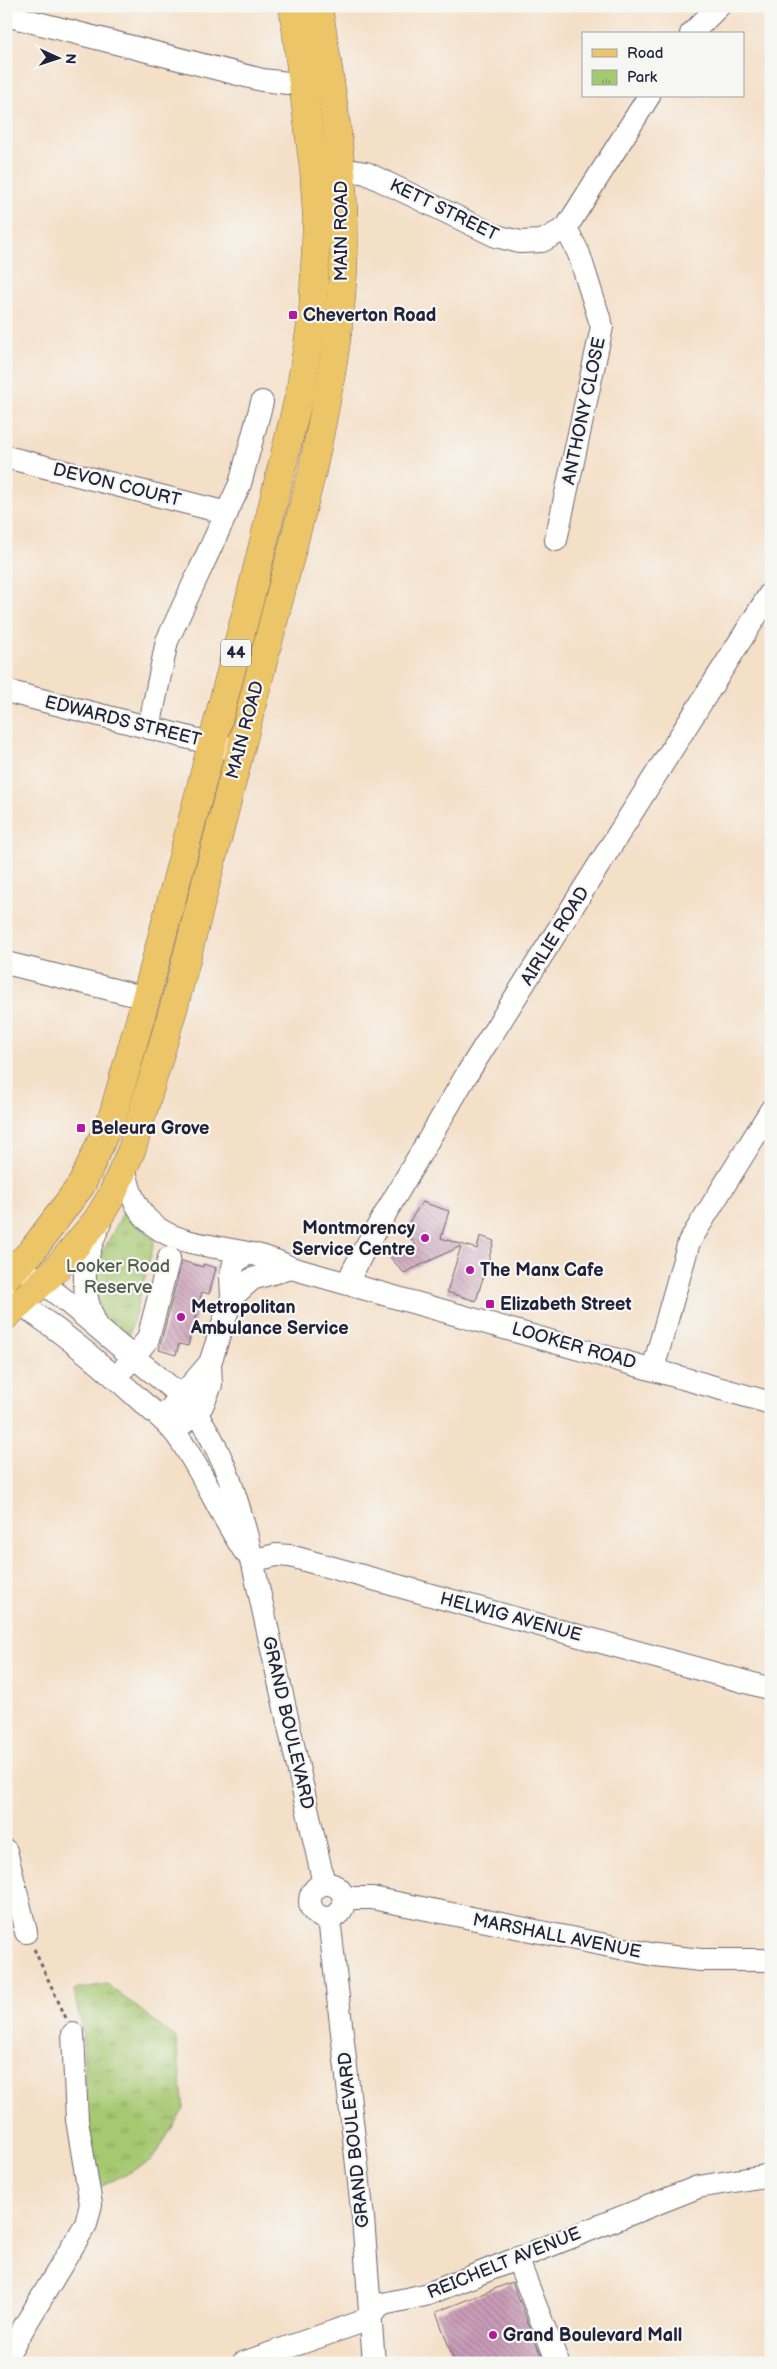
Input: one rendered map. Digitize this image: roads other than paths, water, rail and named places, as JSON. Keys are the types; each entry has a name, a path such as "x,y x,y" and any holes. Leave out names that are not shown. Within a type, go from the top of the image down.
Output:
{"main road":[{"name":"MAIN ROAD","path":"10,1268 58,1218 91,1167 113,1115 146,998 212,744 300,392 313,312 317,265 317,219 314,171 293,6"},
{"name":"MAIN ROAD","path":"11,1305 42,1283 80,1241 111,1197 125,1169 175,1003 309,481 327,400 337,339 344,239 341,169 330,80 318,6"}],"street":[{"path":"694,20 719,6"},
{"path":"6,15 262,80 303,83 330,80"},
{"name":"KETT STREET","path":"314,171 355,170 381,179 509,241 532,243 542,241 555,236 566,228 648,98"},
{"name":"ANTHONY CLOSE","path":"556,540 602,327 579,254 566,228"},
{"path":"149,728 167,641 240,484 262,402"},
{"name":"DEVON COURT","path":"6,457 227,513"},
{"name":"AIRLIE ROAD","path":"349,1284 352,1273 364,1250 468,1074 771,592"},
{"name":"EDWARDS STREET","path":"6,691 240,750"},
{"path":"6,963 146,998"},
{"path":"653,1370 689,1242 771,1110"},
{"name":"LOOKER ROAD","path":"125,1169 131,1197 139,1212 150,1224 173,1235 273,1260 291,1268 771,1402"},
{"path":"97,1327 89,1311 84,1289 85,1273 96,1230 111,1197"},
{"path":"168,1425 187,1405 202,1406 211,1385 210,1362 232,1297 231,1276 234,1263 248,1254"},
{"path":"116,1378 148,1339 169,1258"},
{"name":"GRAND BOULEVARD","path":"10,1268 42,1283 97,1327 187,1405 204,1426 228,1475 247,1537 324,1884"},
{"path":"232,1297 252,1279 291,1268"},
{"name":"GRAND BOULEVARD","path":"11,1305 54,1326 168,1425 186,1450 231,1531 251,1561"},
{"name":"HELWIG AVENUE","path":"251,1561 276,1555 290,1556 771,1689"},
{"path":"6,1851 26,1932"},
{"path":"324,1884 337,1887 344,1898 340,1912 329,1918 318,1916 310,1904 312,1892 324,1884"},
{"name":"MARSHALL AVENUE","path":"344,1898 372,1898 655,1956 702,1960 771,1960"},
{"name":"GRAND BOULEVARD","path":"329,1918 372,2311 374,2363"},
{"path":"6,2356 86,2224 91,2204 78,2120 73,2034"},
{"name":"REICHELT AVENUE","path":"243,2363 361,2322 382,2304 425,2295 698,2187 771,2175"},
{"path":"517,2258 558,2363"}],"place":[{"name":"Cheverton Road","path":"293,315"},
{"name":"Beleura Grove","path":"81,1128"},
{"name":"Montmorency Service Centre","path":"425,1238"},
{"name":"The Manx Cafe","path":"470,1270"},
{"name":"Elizabeth Street","path":"490,1304"},
{"name":"Metropolitan Ambulance Service","path":"181,1317"},
{"name":"Grand Boulevard Mall","path":"493,2335"}],"park label":[{"name":"Looker Road Reserve","path":"118,1276"}]}
